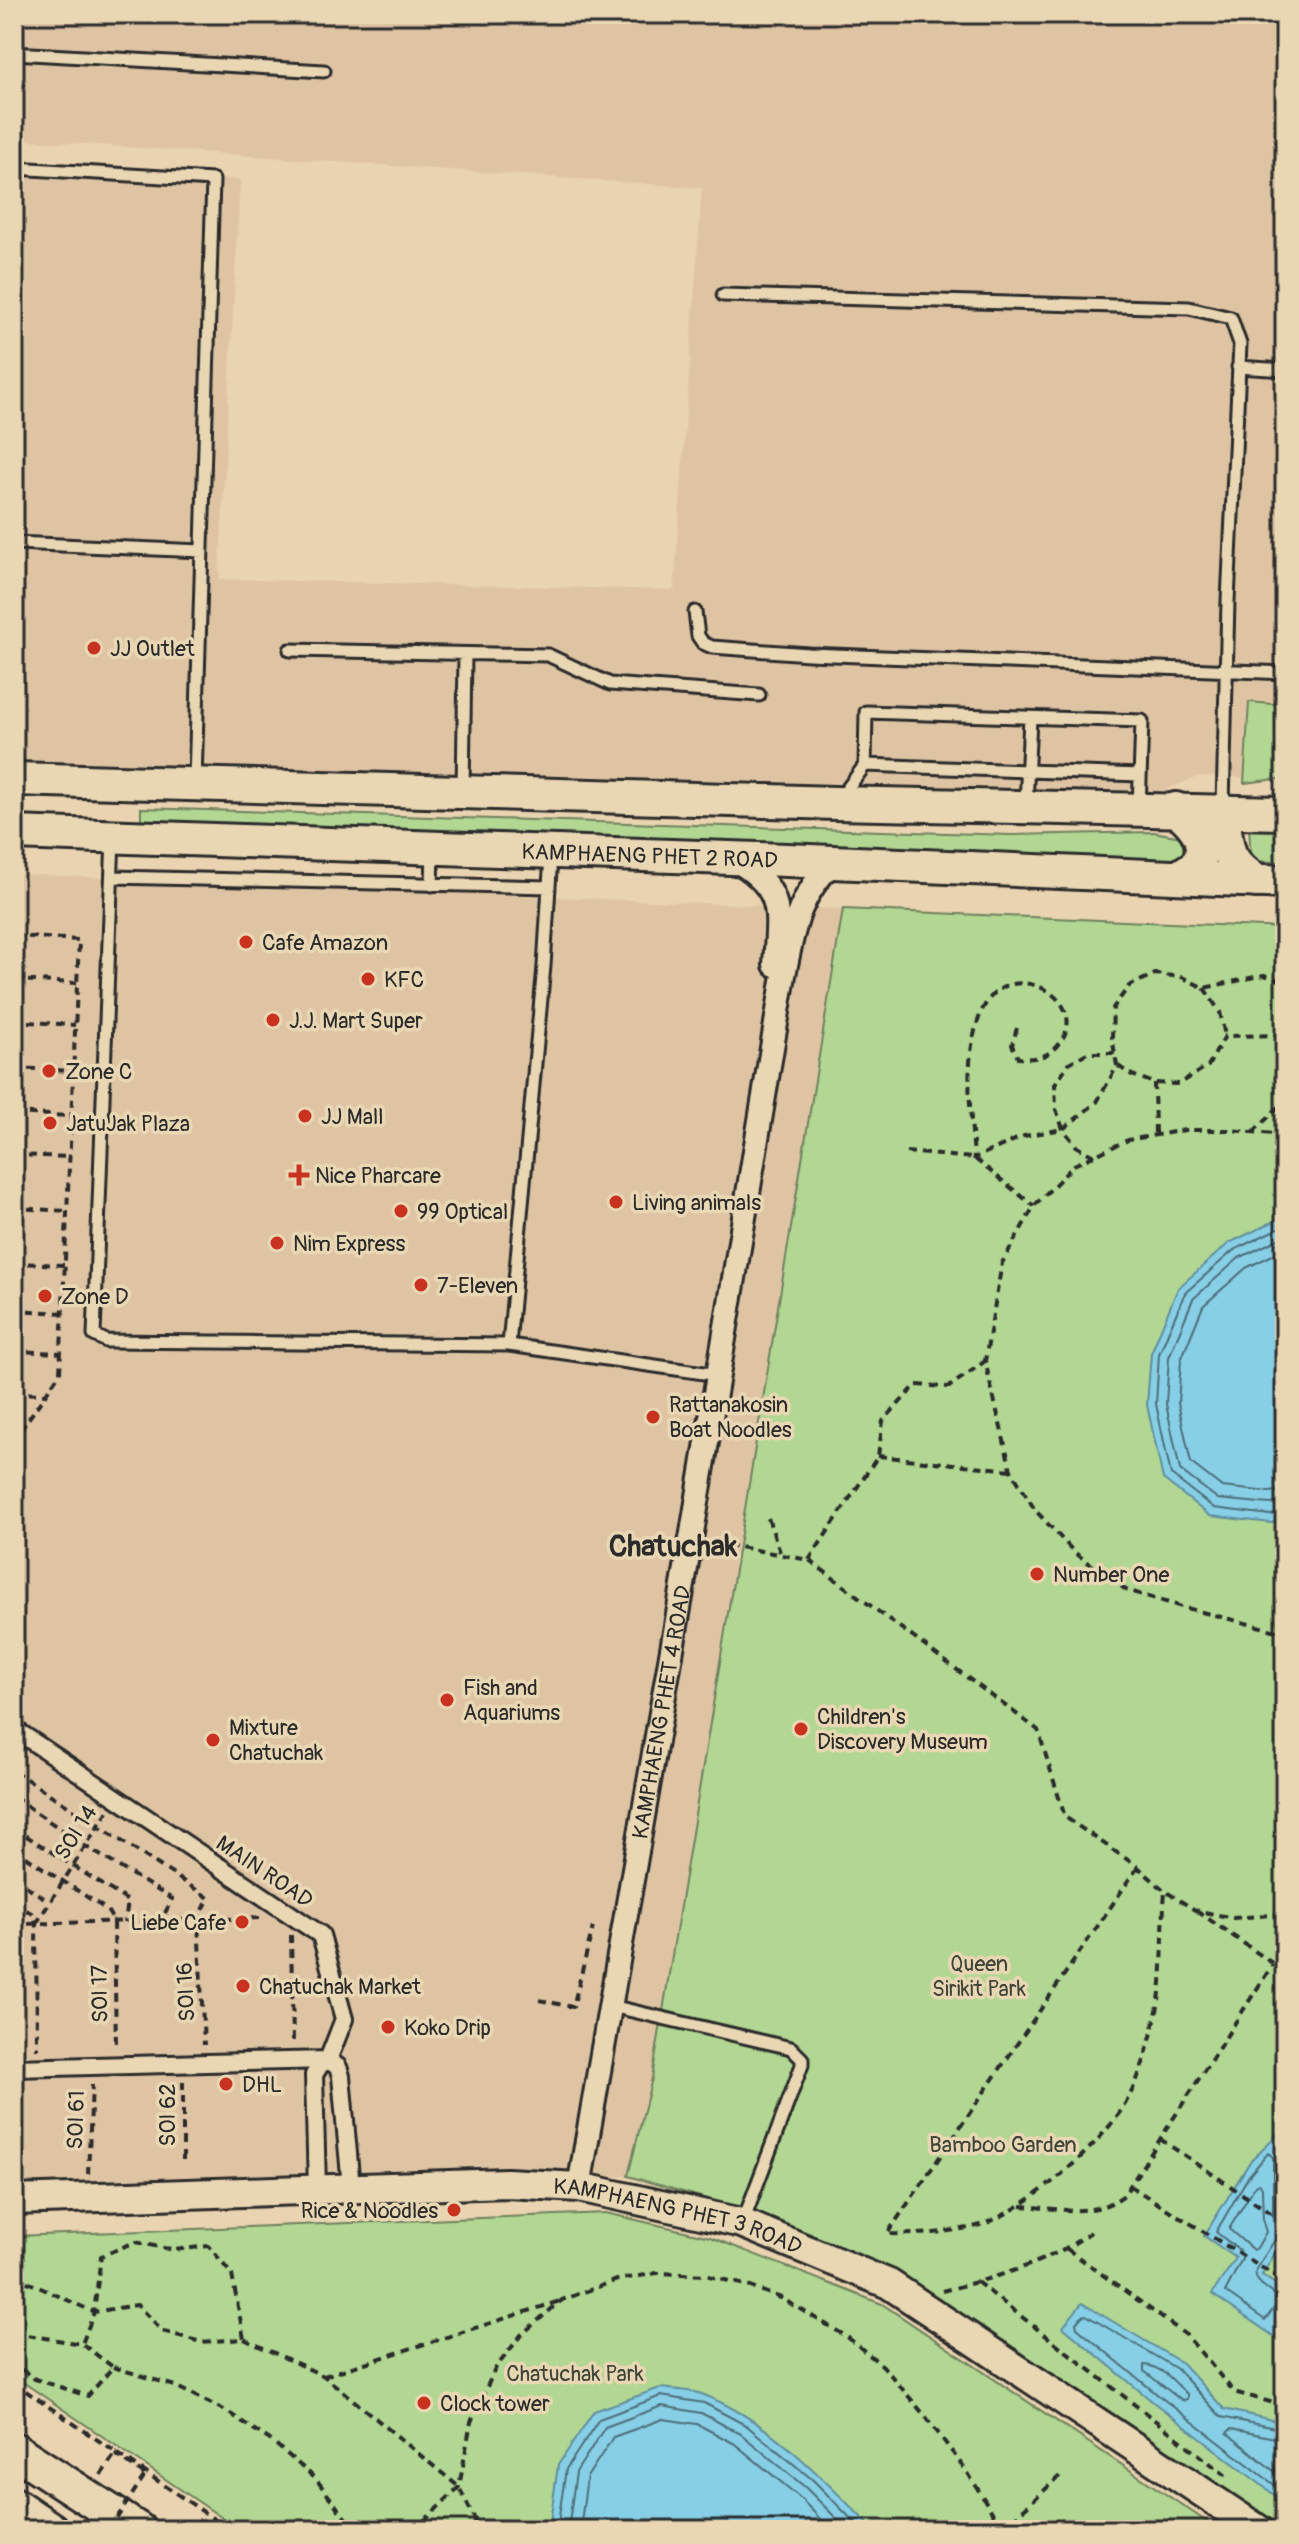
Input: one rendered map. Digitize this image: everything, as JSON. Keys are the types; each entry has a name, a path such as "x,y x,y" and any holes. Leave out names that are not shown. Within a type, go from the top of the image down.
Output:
{"main road":[{"path":"14,779 1285,813"},
{"path":"1176,809 1198,831 1202,849 1198,863 1178,877"},
{"path":"1223,810 1230,857 1240,870 1271,882"},
{"name":"KAMPHAENG PHET 2 ROAD","path":"14,833 834,861 1271,882"},
{"path":"14,2450 138,2530"},
{"path":"14,2505 51,2530"}],"street":[{"name":"KAMPHAENG PHET 4 ROAD","path":"730,857 766,882 775,897 772,1047"},
{"name":"KAMPHAENG PHET 4 ROAD","path":"579,2187 797,915 815,880 834,861"},
{"name":"MAIN ROAD","path":"14,1729 321,1935 344,2019 328,2060 320,2065 314,2075 317,2188"},
{"path":"14,2068 328,2060 338,2067 341,2076 351,2187"},
{"name":"KAMPHAENG PHET 3 ROAD","path":"14,2200 507,2183 579,2187 742,2223 889,2284 1259,2530"}],"lane":[{"path":"14,53 324,71"},
{"path":"14,168 213,180 195,785"},
{"path":"723,295 1189,308 1231,318 1240,344 1223,810"},
{"path":"1238,367 1285,370"},
{"path":"14,543 202,551"},
{"path":"695,612 698,636 703,643 712,647 809,654 1285,673"},
{"path":"290,650 548,655 610,684 759,695"},
{"path":"463,790 465,655"},
{"path":"836,803 865,765 866,712 1142,721 1139,809"},
{"path":"1026,806 1030,718"},
{"path":"865,765 1140,775"},
{"path":"113,836 94,1335 106,1341 509,1345 718,1375"},
{"path":"432,885 434,847"},
{"path":"509,1345 551,851"},
{"path":"112,877 549,887"},
{"path":"611,2006 798,2052 802,2065 742,2223"}],"path":[{"path":"14,936 79,940 60,1373 14,1440"},
{"path":"906,1152 974,1158 1024,1136 1063,1129 1097,1102 1117,1066 1112,1037 1113,1008 1129,986 1155,974 1182,977 1204,988 1220,1012 1225,1036 1208,1066 1178,1084 1154,1083 1117,1066"},
{"path":"1204,988 1264,975 1285,982"},
{"path":"14,980 77,983"},
{"path":"1017,1028 1012,1045 1018,1058 1035,1059 1051,1054 1065,1036 1067,1013 1056,996 1037,984 1013,982 991,996 985,1005 973,1039 969,1074 974,1158 1034,1206"},
{"path":"14,1021 75,1025"},
{"path":"1225,1036 1285,1035"},
{"path":"1094,1156 1077,1147 1063,1129 1056,1109 1055,1084 1069,1063 1087,1053 1115,1053"},
{"path":"14,1068 73,1071"},
{"path":"1154,1083 1155,1135"},
{"path":"1253,1132 1285,1101"},
{"path":"14,1113 71,1116"},
{"path":"1285,1135 1185,1130 1128,1140 1074,1165 1034,1206 1002,1263 985,1361 1011,1470 1035,1510 1074,1552 1126,1590 1285,1633"},
{"path":"14,1155 70,1157"},
{"path":"14,1208 67,1211"},
{"path":"14,1263 65,1265"},
{"path":"14,1310 63,1313"},
{"path":"14,1351 61,1353"},
{"path":"809,1560 878,1456 883,1421 916,1385 949,1387 985,1361"},
{"path":"14,1393 46,1394"},
{"path":"878,1456 1011,1470"},
{"path":"768,1518 781,1555"},
{"path":"691,1539 809,1560 1038,1730 1065,1817 1138,1867 1165,1891 1285,1972"},
{"path":"14,1771 99,1825"},
{"path":"14,1797 85,1846 172,1899 161,1921"},
{"name":"SOI 14","path":"36,1924 116,1797"},
{"name":"SOI 16","path":"99,1825 209,1898 198,1920 205,2063"},
{"path":"14,1828 128,1901 125,1922"},
{"path":"14,1849 107,1910 114,1922"},
{"path":"1138,1867 887,2234 930,2235 980,2225 1019,2206 1089,2150 1125,2105 1145,2057 1158,2003 1165,1891"},
{"path":"14,1878 50,1902"},
{"path":"14,1903 33,1914 36,1924 37,2068"},
{"path":"14,1924 269,1918 276,1905"},
{"path":"1195,1910 1233,1918 1285,1914"},
{"path":"292,2061 291,1933 300,1921"},
{"name":"SOI 17","path":"114,1922 116,2066"},
{"path":"539,2000 573,2007 593,1927"},
{"path":"1019,2206 1093,2210 1110,2206 1124,2195 1273,1964"},
{"name":"SOI 62","path":"183,2064 183,2166"},
{"name":"SOI 61","path":"88,2174 91,2066"},
{"path":"1160,2139 1285,2224"},
{"path":"1285,2159 1282,2183 1285,2224"},
{"path":"1130,2186 1285,2282"},
{"path":"917,2303 931,2294 997,2277 1067,2249 1091,2232"},
{"path":"82,2344 94,2312 101,2256 135,2242 174,2250 209,2246 232,2275 244,2339"},
{"path":"1067,2249 1186,2335 1234,2392 1285,2406"},
{"path":"324,2376 413,2350 617,2280 657,2273 705,2275 781,2298 846,2336 883,2366 968,2473 1002,2530 1061,2475"},
{"path":"14,2276 94,2312 137,2305 162,2331 201,2342 244,2339 324,2376 459,2487 480,2530"},
{"path":"977,2282 1236,2483"},
{"path":"419,2530 424,2521 459,2487 471,2422 495,2369 521,2335 562,2300"},
{"path":"14,2333 82,2344 113,2367 175,2386 238,2419 273,2442 316,2479 346,2519 370,2527 424,2521"},
{"path":"14,2364 35,2379 88,2396 113,2367"},
{"path":"14,2383 230,2530"},
{"path":"109,2530 145,2475 116,2453"}],"shaded area":[{"path":"14,14 1285,14 1285,779 1199,776 1160,792 14,762 14,162 240,180 219,579 674,590 702,188 14,139"},
{"path":"14,874 843,909 652,2078 628,2176 14,2194"}],"green space":[{"path":"1249,702 1285,705 1285,778 1244,783"},
{"path":"141,808 1011,835 1154,832 1181,837 1185,848 1179,862 141,823"},
{"path":"1249,826 1285,827 1285,862 1251,861"},
{"name":"Queen Sirikit Park","path":"843,909 1285,928 1285,2530 1278,2530 901,2276 721,2203 628,2176 652,2078"},
{"name":"Chatuchak Park","path":"606,2213 710,2237 882,2304 1219,2530 240,2530 14,2376 14,2236"}],"water":[{"path":"1285,1216 1285,1519 1271,1523 1210,1516 1163,1479 1147,1405 1151,1353 1178,1288 1229,1243"},
{"path":"1285,2127 1280,2177 1282,2242 1262,2275 1285,2291 1285,2305 1277,2318 1285,2324 1285,2344 1212,2294 1236,2258 1204,2236 1251,2160"},
{"path":"1082,2303 1182,2363 1224,2409 1285,2423 1285,2503 1153,2402 1063,2327"},
{"path":"660,2388 704,2395 755,2422 798,2455 874,2530 549,2530 558,2465 594,2411"}],"railway":[{"path":"14,2525 21,2530"}],"place":[{"name":"JJ Outlet","path":"94,648"},
{"name":"Cafe Amazon","path":"246,942"},
{"name":"KFC","path":"368,979"},
{"name":"J.J. Mart Super","path":"273,1020"},
{"name":"Zone C","path":"49,1071"},
{"name":"JJ Mall","path":"305,1116"},
{"name":"JatuJak Plaza","path":"50,1123"},
{"name":"Nice Pharcare","path":"299,1175"},
{"name":"Living animals","path":"616,1202"},
{"name":"99 Optical","path":"401,1211"},
{"name":"Nim Express","path":"277,1243"},
{"name":"7-Eleven","path":"421,1285"},
{"name":"Zone D","path":"45,1296"},
{"name":"Rattanakosin Boat Noodles","path":"653,1417"},
{"name":"Number One","path":"1037,1574"},
{"name":"Fish and Aquariums","path":"447,1700"},
{"name":"Children's Discovery Museum","path":"801,1729"},
{"name":"Mixture Chatuchak","path":"213,1740"},
{"name":"Liebe Cafe","path":"242,1922"},
{"name":"Chatuchak Market","path":"243,1986"},
{"name":"Koko Drip","path":"388,2027"},
{"name":"DHL","path":"226,2084"},
{"name":"Rice & Noodles","path":"454,2210"},
{"name":"Clock tower","path":"424,2403"}],"district":[{"name":"Chatuchak","path":"673,1546"}],"park label":[{"name":"Bamboo Garden","path":"1003,2144"}]}
